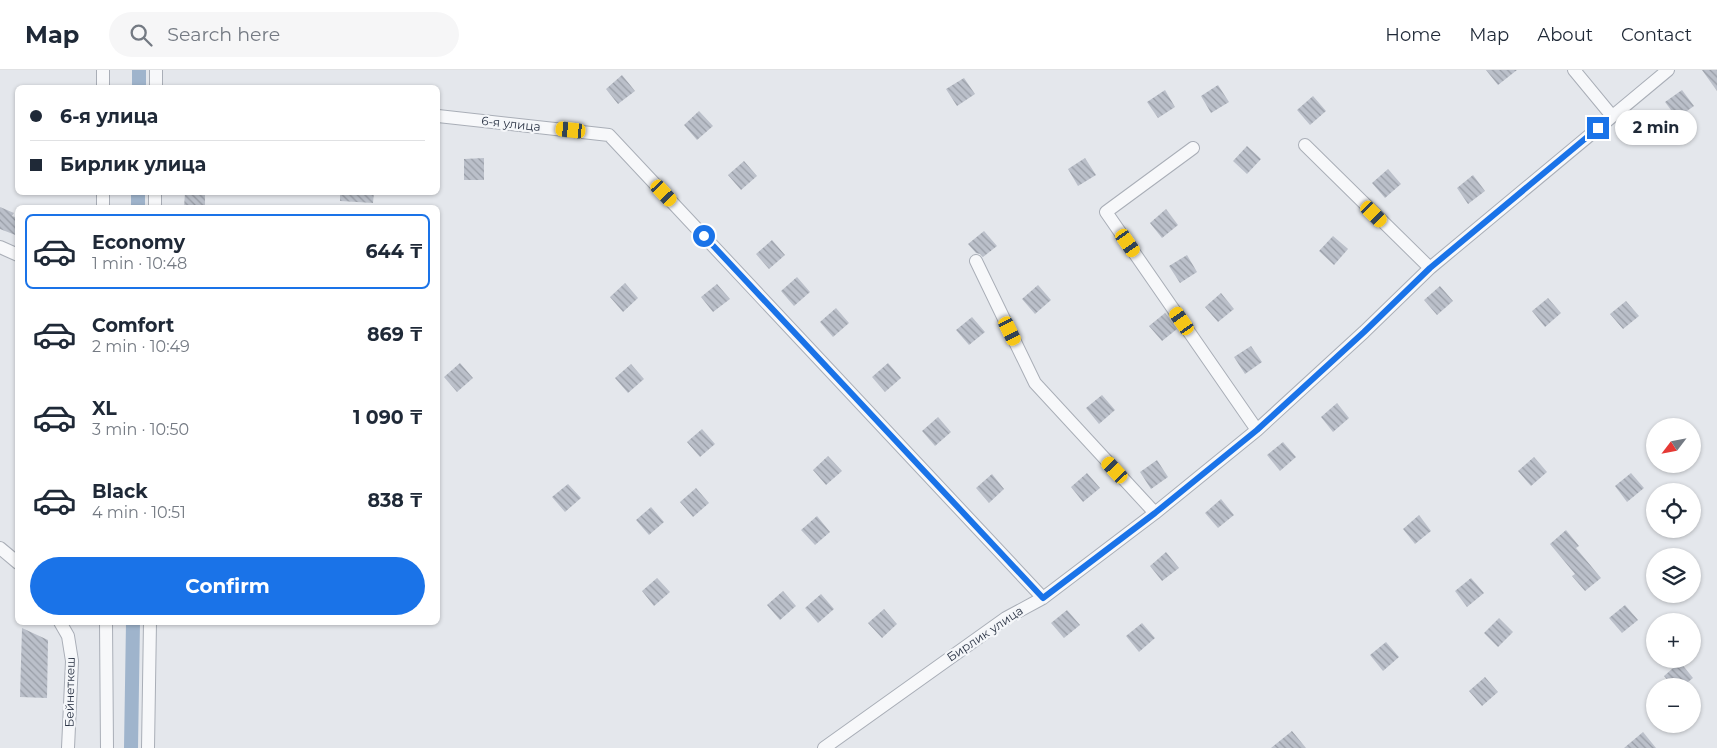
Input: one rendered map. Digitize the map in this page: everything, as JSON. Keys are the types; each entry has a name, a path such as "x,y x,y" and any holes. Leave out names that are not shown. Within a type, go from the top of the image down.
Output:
{"street":[{"path":"103,70 103,85"},
{"path":"156,70 156,85"},
{"path":"1574,70 1612,116"},
{"name":"Бирлик улица","path":"824,748 1006,618 1043,598 1155,513 1257,430 1364,332 1430,268 1668,70"},
{"name":"6-я улица","path":"440,116 609,135 1043,598"},
{"path":"1305,145 1430,268"},
{"path":"1193,148 1106,212 1257,430"},
{"path":"0,247 15,254"},
{"path":"976,261 1035,383 1155,513"},
{"path":"0,548 15,560"},
{"name":"Бейнеткеш","path":"62,625 68,636 72,661 68,748"},
{"path":"106,625 107,748"},
{"path":"148,748 150,625"}],"building":[{"path":"1486,70 1517,70 1498,85"},
{"path":"1702,70 1717,70 1717,91"},
{"path":"622,75 635,91 618,104 606,89"},
{"path":"964,78 975,94 957,106 946,89"},
{"path":"1218,85 1229,102 1211,113 1201,96"},
{"path":"1165,90 1175,107 1158,118 1147,102"},
{"path":"1682,90 1694,106 1677,118 1665,102"},
{"path":"1313,96 1326,111 1310,125 1297,110"},
{"path":"699,111 713,126 697,140 684,125"},
{"path":"1648,114 1660,130 1643,143 1631,127"},
{"path":"1247,146 1261,159 1247,174 1233,161"},
{"path":"484,158 484,180 464,180 464,159"},
{"path":"1085,158 1096,175 1078,186 1068,169"},
{"path":"744,161 757,176 741,190 728,175"},
{"path":"1388,169 1401,184 1385,198 1372,183"},
{"path":"1473,175 1485,191 1468,204 1457,188"},
{"path":"185,195 205,195 205,205 184,205"},
{"path":"340,195 374,195 373,203 340,201"},
{"path":"0,207 14,213 12,216 15,217 15,235 0,229"},
{"path":"1166,209 1178,225 1162,238 1150,223"},
{"path":"984,231 997,246 983,257 976,253 968,244"},
{"path":"1333,236 1348,249 1334,265 1319,251"},
{"path":"772,240 785,255 769,269 756,254"},
{"path":"1187,255 1197,272 1180,283 1169,266"},
{"path":"797,277 810,292 794,306 781,291"},
{"path":"625,283 638,298 623,312 610,297"},
{"path":"717,284 730,299 713,312 701,297"},
{"path":"1038,285 1051,300 1035,314 1022,299"},
{"path":"1440,286 1453,301 1437,315 1424,300"},
{"path":"1221,293 1234,309 1218,322 1205,307"},
{"path":"1548,298 1561,313 1545,327 1532,311"},
{"path":"1626,301 1639,316 1623,329 1610,314"},
{"path":"836,308 849,323 833,337 820,322"},
{"path":"1165,313 1177,329 1162,341 1149,326"},
{"path":"972,317 985,332 969,345 956,330"},
{"path":"1251,346 1262,362 1245,374 1234,357"},
{"path":"460,363 473,378 457,392 444,377"},
{"path":"888,363 901,378 885,392 872,377"},
{"path":"631,364 644,379 628,393 615,378"},
{"path":"1102,395 1115,410 1099,424 1086,408"},
{"path":"1337,403 1349,418 1333,432 1321,417"},
{"path":"938,417 951,432 935,446 922,431"},
{"path":"702,429 715,444 700,457 687,442"},
{"path":"1283,442 1296,457 1280,471 1267,455"},
{"path":"828,456 842,471 826,485 813,470"},
{"path":"1534,457 1547,472 1531,486 1518,471"},
{"path":"1157,460 1168,477 1151,489 1140,472"},
{"path":"1087,473 1100,488 1083,502 1071,487"},
{"path":"1631,473 1644,488 1627,502 1615,486"},
{"path":"992,474 1004,489 989,503 976,488"},
{"path":"568,484 581,498 565,512 552,497"},
{"path":"696,488 709,503 693,517 680,502"},
{"path":"1221,499 1234,515 1218,528 1205,513"},
{"path":"651,507 664,522 649,535 636,520"},
{"path":"1419,515 1431,531 1415,544 1403,529"},
{"path":"817,516 830,532 815,545 801,530"},
{"path":"1566,530 1579,546 1576,548 1601,578 1585,591 1572,576 1575,574 1550,544"},
{"path":"1166,552 1179,568 1162,581 1150,566"},
{"path":"657,578 670,592 654,606 642,591"},
{"path":"1471,578 1484,593 1467,607 1455,591"},
{"path":"783,591 796,606 780,620 767,605"},
{"path":"821,594 834,609 818,623 805,608"},
{"path":"1625,605 1638,620 1622,633 1609,618"},
{"path":"884,609 897,624 882,638 868,623"},
{"path":"1067,610 1080,625 1064,638 1051,623"},
{"path":"1499,618 1513,632 1498,647 1484,633"},
{"path":"1142,623 1155,638 1139,652 1126,636"},
{"path":"22,628 48,640 47,698 20,697"},
{"path":"1386,642 1399,657 1383,671 1370,655"},
{"path":"1673,668 1685,668 1693,678 1666,678 1664,676"},
{"path":"1485,677 1498,692 1482,706 1469,691"},
{"path":"1292,731 1306,748 1271,748"},
{"path":"1643,732 1656,748 1624,748"}],"waterway":[{"path":"139,70 139,85"},
{"path":"138,195 138,205"},
{"path":"131,748 133,625"}],"route":[{"path":"704,236 1043,598 1155,513 1257,430 1364,332 1430,268 1598,128"}]}
